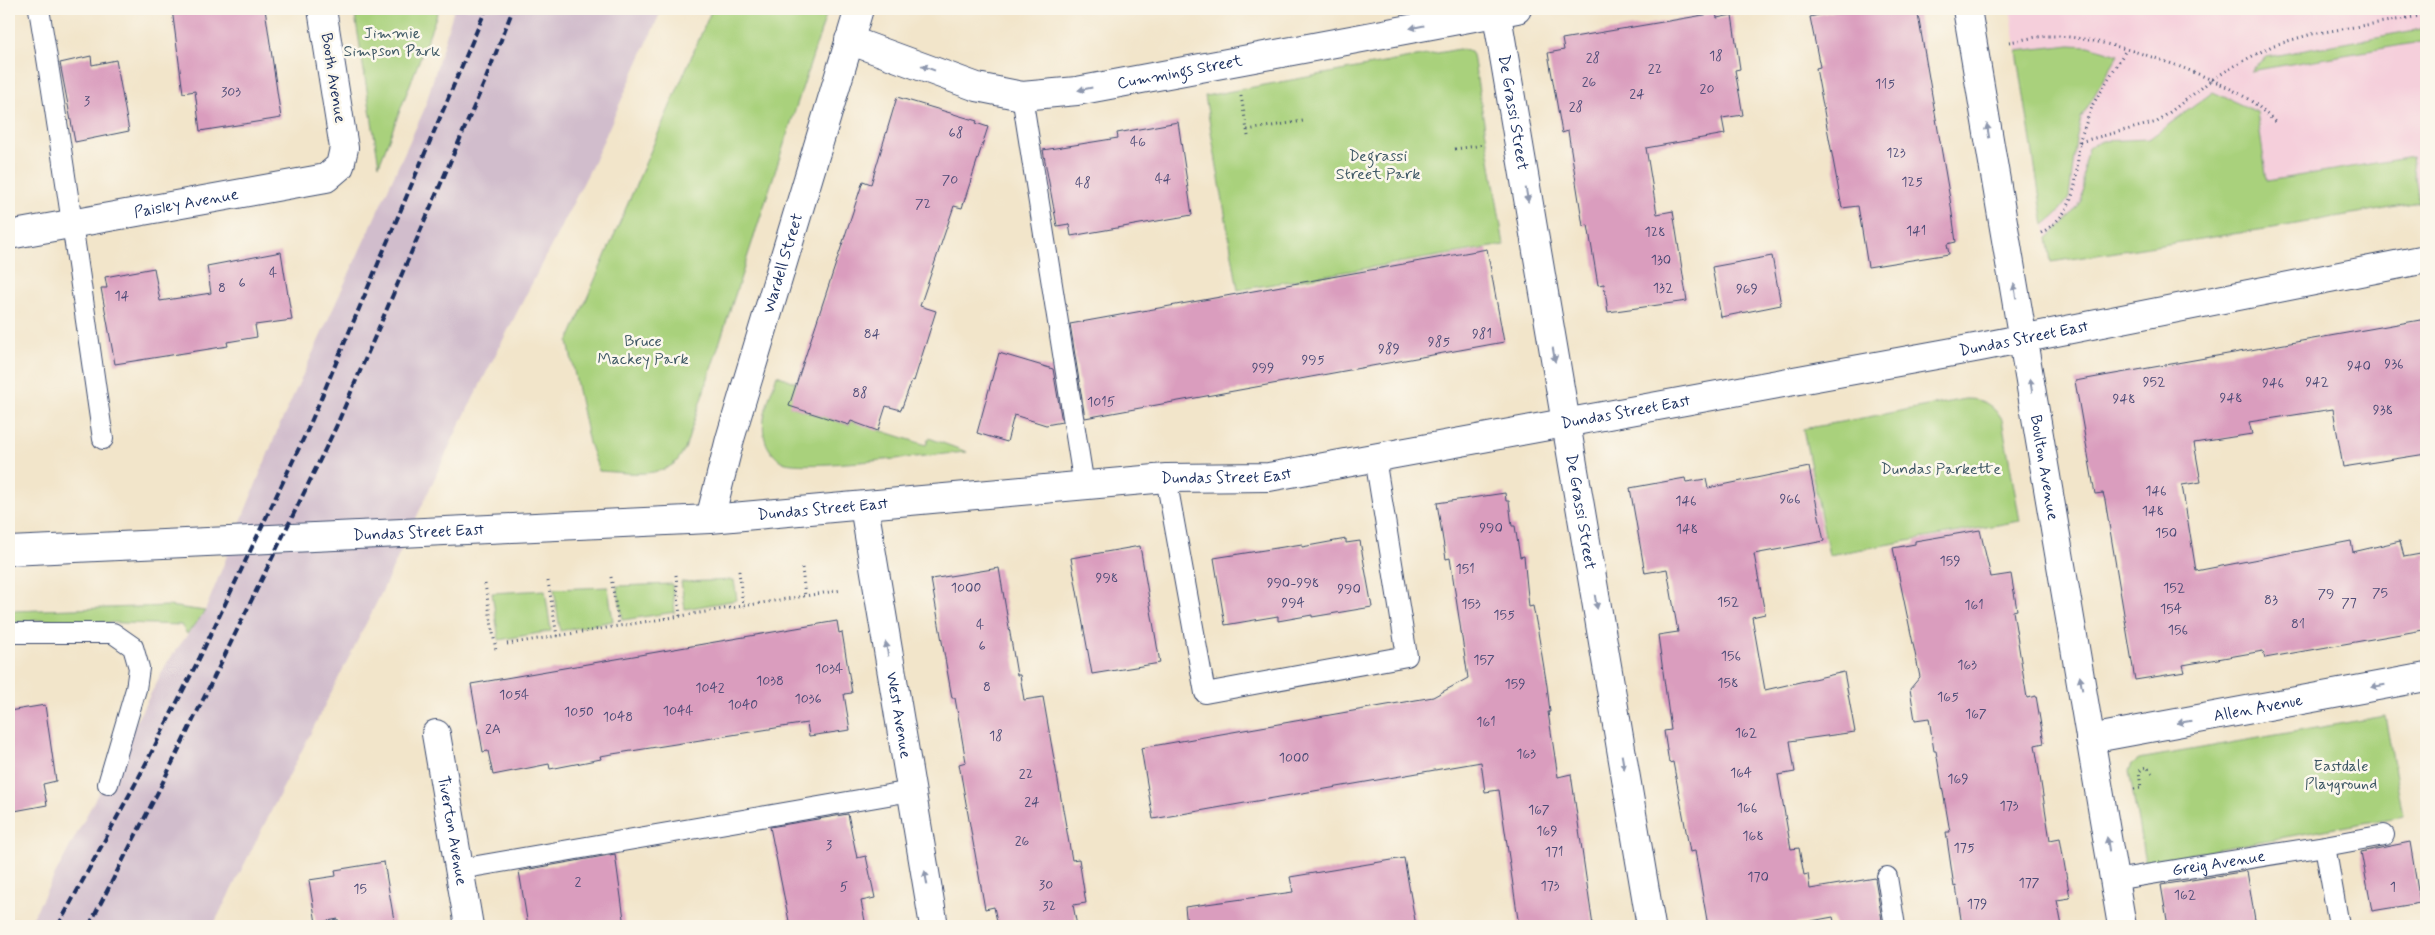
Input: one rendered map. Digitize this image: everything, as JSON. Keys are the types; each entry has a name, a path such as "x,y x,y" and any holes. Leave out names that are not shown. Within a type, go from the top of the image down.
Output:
{"street":[{"name":"Booth Avenue","path":"322,9 344,148"},
{"name":"Wardell Street","path":"710,519 730,439 859,9"},
{"name":"Boulton Avenue","path":"1967,9 2122,926"},
{"name":"Cummings Street","path":"849,40 977,87 1022,96 1077,91 1503,10"},
{"name":"De Grassi Street","path":"1503,10 1566,423 1651,926"},
{"name":"Paisley Avenue","path":"9,235 326,178 340,166 344,148"},
{"name":"Dundas Street East","path":"9,551 710,519 1166,478 1269,477 2023,339 2426,260"},
{"name":"West Avenue","path":"864,506 934,926"},
{"name":"Allen Avenue","path":"2090,739 2426,677"},
{"name":"Tiverton Avenue","path":"436,734 469,926"}],"lane":[{"path":"39,9 62,148 103,439"},
{"path":"1022,96 1084,486"},
{"path":"1166,478 1205,692 1407,656 1375,458"},
{"path":"9,632 113,633 132,647 139,668 136,689 108,784"},
{"path":"460,869 911,791"},
{"name":"Greig Avenue","path":"2114,880 2325,846 2384,834"},
{"path":"2325,846 2339,926"},
{"path":"1887,877 1894,926"}],"path":[{"path":"2079,142 2157,122 2213,79 2274,45 2312,34 2426,15"},
{"path":"1974,49 2050,36 2079,38 2126,50 2213,79 2255,104 2275,122"},
{"path":"2036,236 2052,227 2072,202 2076,187 2079,142 2093,104 2126,50"},
{"path":"1240,93 1248,136"},
{"path":"1247,130 1303,121"},
{"path":"1455,150 1488,145"},
{"path":"802,568 805,596"},
{"path":"739,571 743,606"},
{"path":"676,574 680,616"},
{"path":"611,578 619,626"},
{"path":"548,581 557,636"},
{"path":"485,584 496,651"},
{"path":"507,644 843,590"},
{"path":"2126,791 2141,788 2139,772 2143,768 2147,767 2152,773"}],"shaded area":[{"path":"454,9 662,9 592,166 459,426 378,600 213,926 28,926 168,661 205,611 278,429 424,110"},
{"path":"2010,9 2426,9 2426,201 2285,226 2051,262"}],"green space":[{"name":"Jimmie Simpson Park","path":"354,9 439,9 379,165"},
{"name":"Bruce Mackey Park","path":"712,9 828,9 685,449 676,462 659,471 628,473 599,471 589,443 568,342"},
{"path":"2426,28 2426,41 2250,71 2267,57"},
{"path":"2070,45 2089,46 2118,55 2081,118 2076,140 2069,198 2057,214 2044,225 2017,51"},
{"name":"Degrassi Street Park","path":"1459,49 1471,52 1473,55 1504,245 1238,290 1205,96"},
{"path":"2213,92 2257,112 2267,181 2412,157 2419,202 2285,226 2051,262 2047,238 2063,224 2082,201 2084,164 2088,148 2102,141 2149,139"},
{"path":"777,375 797,383 790,406 849,425 851,421 926,445 929,438 967,452 815,465 783,462 769,449 764,431 766,407"},
{"name":"Dundas Parkette","path":"1965,399 1986,403 1995,410 2002,420 2020,521 1829,555 1803,429"},
{"path":"734,580 737,600 685,609 681,582"},
{"path":"672,584 675,612 623,620 617,586"},
{"path":"608,587 613,621 560,631 554,589"},
{"path":"545,590 551,631 499,640 492,593"},
{"path":"169,606 205,611 187,634 181,625 39,620 9,623 9,611"},
{"name":"Eastdale Playground","path":"2385,716 2403,816 2145,862 2129,771 2132,764 2139,759"}],"building":[{"path":"172,9 265,9 281,118 200,131 195,91 183,93"},
{"path":"1843,9 1917,9 1956,242 1947,244 1949,254 1868,267 1858,206 1842,208 1816,68 1820,67 1810,17"},
{"path":"1716,13 1717,18 1732,15 1740,69 1735,70 1743,115 1722,118 1725,134 1646,148 1657,214 1673,211 1687,301 1608,312 1604,284 1598,285 1588,225 1583,226 1568,131 1562,133 1548,53 1564,50 1562,39"},
{"path":"91,56 92,65 116,60 129,131 75,142 60,63"},
{"path":"897,97 977,121 976,123 988,127 962,208 954,206 920,306 936,311 914,381 912,380 901,410 886,406 878,431 851,421 849,425 789,406 863,181 871,184"},
{"path":"1178,122 1192,215 1071,236 1069,224 1057,226 1043,150 1118,138 1117,133"},
{"path":"1487,249 1504,342 1085,418 1070,324"},
{"path":"281,252 292,320 255,325 257,337 227,342 228,346 115,364 101,288 107,288 105,277 154,268 160,301 211,293 207,266"},
{"path":"1772,256 1781,305 1721,317 1712,267"},
{"path":"2426,319 2426,454 2343,467 2333,409 2249,422 2252,434 2194,443 2201,482 2182,485 2196,571 2351,541 2353,552 2400,541 2404,557 2426,553 2426,620 2422,621 2423,630 2265,658 2263,651 2183,665 2185,672 2135,680 2105,500 2103,493 2095,494 2075,381"},
{"path":"999,353 1053,369 1062,422 1046,425 1014,415 1007,442 977,433"},
{"path":"1809,467 1824,541 1754,554 1765,614 1752,617 1765,690 1844,672 1855,732 1790,741 1795,772 1778,775 1791,849 1799,848 1804,875 1808,874 1810,889 1875,878 1883,926 1835,926 1833,917 1784,926 1708,926 1695,851 1690,852 1673,762 1669,763 1664,731 1671,730 1658,635 1678,632 1667,569 1645,573 1630,488 1685,478 1686,482 1706,479 1708,488"},
{"path":"1505,493 1506,501 1509,501 1512,526 1515,526 1520,557 1524,556 1529,607 1533,606 1547,686 1550,712 1548,712 1558,777 1571,774 1593,926 1519,926 1499,790 1485,792 1481,762 1153,819 1141,748 1433,697 1468,678 1450,558 1446,559 1437,503"},
{"path":"1980,530 1991,577 2011,574 2017,610 2013,611 2027,698 2036,696 2044,743 2035,745 2050,840 2060,838 2070,898 2057,900 2062,926 1962,926 1946,832 1950,832 1929,718 1915,720 1910,689 1920,677 1893,548 1915,544 1915,541"},
{"path":"1346,539 1346,543 1360,541 1372,607 1312,617 1312,615 1278,621 1278,616 1225,625 1214,558 1302,544 1302,547"},
{"path":"1140,546 1160,663 1092,674 1071,558"},
{"path":"999,568 1017,675 1020,675 1024,700 1043,697 1072,860 1079,859 1086,903 1073,905 1077,926 998,926 994,907 985,909 959,764 966,762 955,698 952,698 931,579"},
{"path":"837,621 839,633 842,632 852,693 844,694 850,730 809,736 807,723 600,756 601,759 550,769 549,764 493,775 488,751 483,752 471,684"},
{"path":"45,705 56,781 43,784 47,805 9,812 9,711"},
{"path":"848,814 857,858 866,856 875,898 861,901 866,926 790,926 770,827"},
{"path":"2410,842 2420,903 2372,911 2361,852"},
{"path":"615,854 625,926 528,926 519,871"},
{"path":"1404,858 1416,926 1187,926 1185,907 1293,892 1290,877"},
{"path":"384,862 395,926 339,926 338,919 316,923 309,880 336,876 335,870"},
{"path":"2247,871 2256,926 2168,926 2161,885"}],"railway":[{"path":"58,926 139,777 199,659 308,429 486,9"},
{"path":"89,926 160,788 336,427 485,81 513,9"}]}
